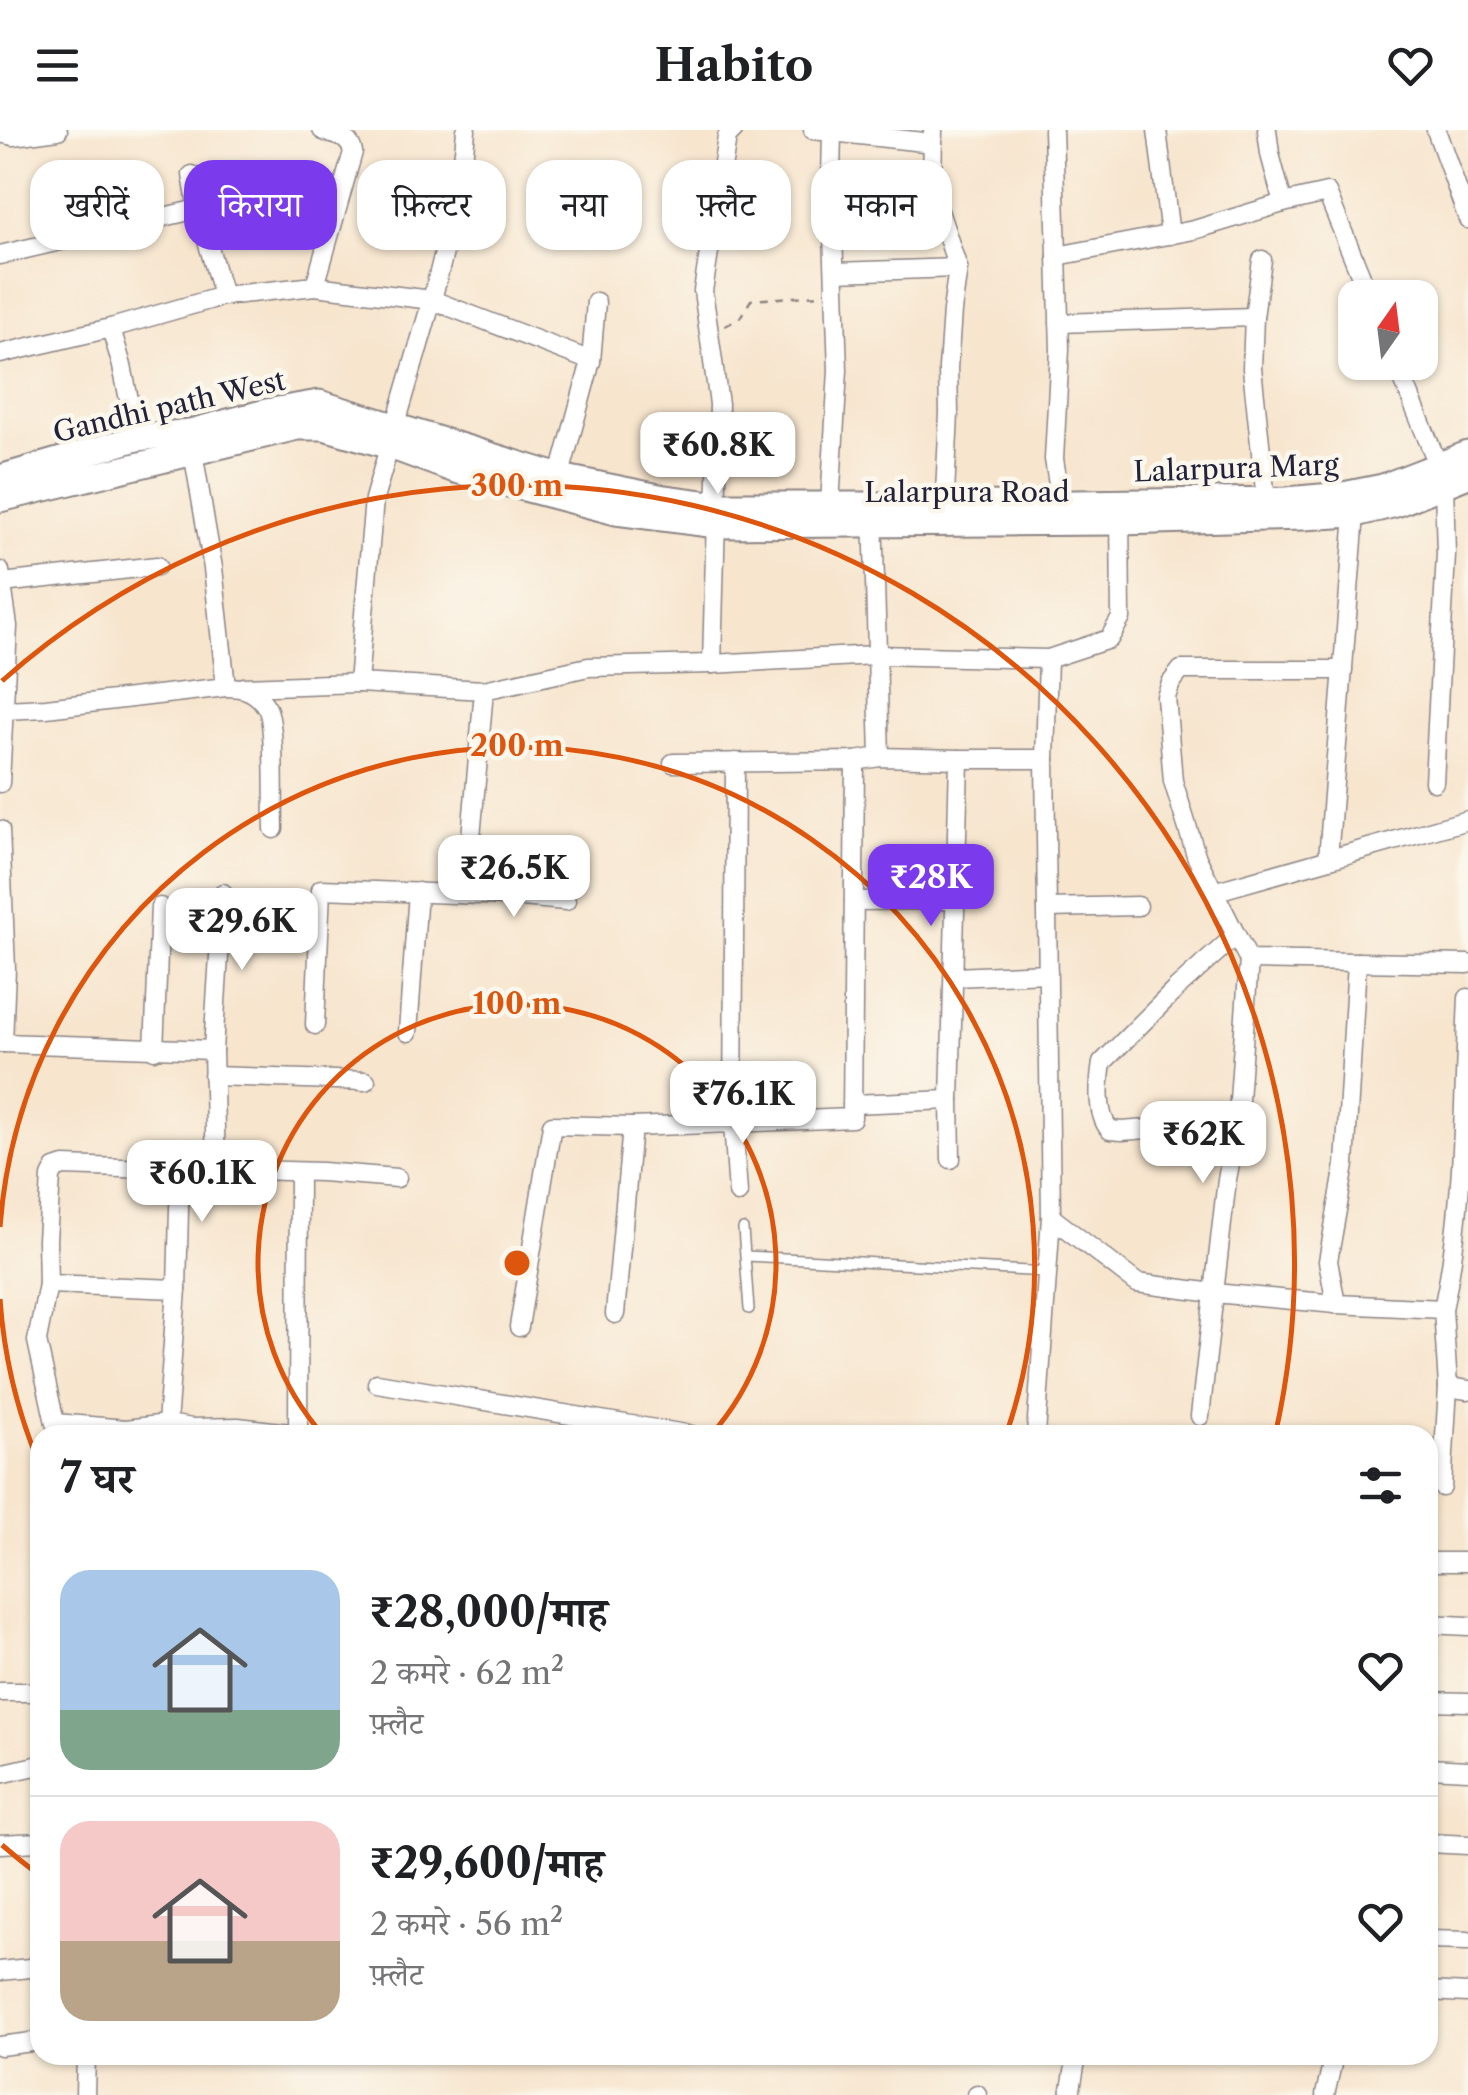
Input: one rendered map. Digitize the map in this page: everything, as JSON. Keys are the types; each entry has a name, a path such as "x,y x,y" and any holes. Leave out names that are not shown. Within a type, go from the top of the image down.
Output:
{"street":[{"path":"0,133 13,136 58,130"},
{"path":"315,286 353,152 344,138 322,130"},
{"path":"358,683 374,500 452,220 466,130"},
{"path":"712,664 719,404 703,291 727,138 734,130"},
{"path":"813,130 932,136 932,190 958,268 948,368 944,513"},
{"path":"1054,130 1060,349 1054,459 1061,503"},
{"path":"1157,130 1170,235"},
{"path":"1267,130 1282,204"},
{"path":"1436,130 1468,219"},
{"path":"830,504 838,370 832,131"},
{"path":"1058,256 1194,230 1327,194 1363,280"},
{"path":"0,256 184,212"},
{"path":"210,250 223,296"},
{"path":"1262,260 1252,368 1266,500"},
{"path":"835,272 958,268"},
{"path":"0,354 112,328 223,296 315,286 432,300 591,361"},
{"path":"556,487 591,361 596,302"},
{"path":"1059,322 1254,317"},
{"path":"112,328 137,438"},
{"path":"1405,380 1450,475 1434,782"},
{"name":"Gandhi path West","path":"0,478 137,438 190,432 319,403 393,436 556,487 664,498 717,515 830,504 873,514 944,513 1061,503 1120,512"},
{"path":"0,499 297,428 324,427 393,436"},
{"path":"193,452 234,687"},
{"name":"Lalarpura Marg","path":"1120,512 1343,495 1450,475 1468,454"},
{"name":"Lalarpura Road","path":"944,513 1120,512 1303,518 1355,514 1396,504 1450,475"},
{"path":"4,710 234,687 358,683 484,690 588,667 876,656 1048,658 1109,640 1121,618 1120,512"},
{"path":"873,514 880,757"},
{"name":"Lalarpura Road","path":"717,515 873,514"},
{"path":"1328,860 1355,514"},
{"path":"0,783 8,626 1,577 157,566"},
{"path":"1037,1425 1051,1217 1045,759 1048,658"},
{"path":"1200,1416 1227,1179 1238,1122 1248,960 1197,858 1173,781 1166,696 1181,670 1343,670"},
{"path":"234,687 256,695 268,710 272,727 274,829"},
{"path":"466,894 484,690"},
{"path":"673,762 855,761 880,757 1045,759"},
{"path":"951,1159 959,760"},
{"path":"520,1327 552,1125 632,1127 852,1118 855,761"},
{"path":"735,762 733,1123 738,1193"},
{"path":"1213,892 1468,820"},
{"path":"0,830 6,969 2,1043 213,1050"},
{"path":"315,1025 322,889 566,901"},
{"path":"216,1169 213,1050 223,892"},
{"path":"408,1032 418,892"},
{"path":"854,901 956,900"},
{"path":"1047,908 1138,906"},
{"path":"154,1050 160,907"},
{"path":"1236,935 1102,1063 1101,1096 1103,1123 1110,1130 1238,1122"},
{"path":"1248,960 1468,964"},
{"path":"1336,1304 1328,1261 1345,1165 1357,962"},
{"path":"954,977 1048,973"},
{"path":"1442,1487 1448,1388 1444,1309 1460,1182 1468,998"},
{"path":"213,1076 366,1082"},
{"path":"852,1104 950,1100"},
{"path":"616,1314 632,1127"},
{"path":"61,1425 36,1341 48,1284 50,1177 55,1169 216,1169 396,1178"},
{"path":"167,1424 180,1170"},
{"path":"298,1425 299,1172"},
{"path":"1051,1217 1137,1283 1336,1304 1444,1309"},
{"path":"48,1284 176,1289"},
{"path":"376,1383 631,1425"},
{"path":"1448,1388 1468,1390"},
{"path":"159,1425 171,1425"},
{"path":"1438,1562 1468,1562"},
{"path":"1438,1624 1468,1626"},
{"path":"0,1692 30,1692"},
{"path":"1438,1701 1468,1702"},
{"path":"0,1774 30,1767"},
{"path":"1438,1768 1468,1770"},
{"path":"0,1844 30,1842"},
{"path":"1438,1844 1468,1845"},
{"path":"1438,1940 1468,1941"},
{"path":"0,1972 30,1969"},
{"path":"1438,1992 1468,1994"},
{"path":"0,2046 30,2043"},
{"path":"85,2095 86,2065"},
{"path":"1070,2095 1075,2065"},
{"path":"1325,2095 1332,2065"}],"lane":[{"path":"743,1229 748,1309"},
{"path":"746,1256 1046,1272"}],"path":[{"path":"709,330 738,319 751,300 836,294"}]}
